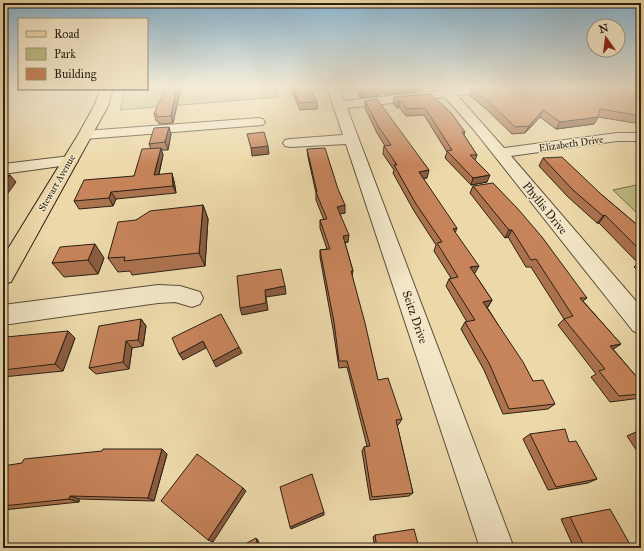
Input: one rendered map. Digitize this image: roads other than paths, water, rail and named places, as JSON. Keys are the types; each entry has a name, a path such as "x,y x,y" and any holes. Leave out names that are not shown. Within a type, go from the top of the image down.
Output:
{"main road":[{"name":"Stewart Avenue","path":"3,276 97,113"}],"street":[{"name":"Seitz Drive","path":"342,113 497,548"},
{"name":"Phyllis Drive","path":"466,113 641,324"},
{"path":"85,135 258,122"},
{"name":"Elizabeth Drive","path":"500,153 617,137 641,137"},
{"path":"290,143 352,139"},
{"path":"3,169 70,161"},
{"path":"3,315 158,294 174,293 192,298"}]}
